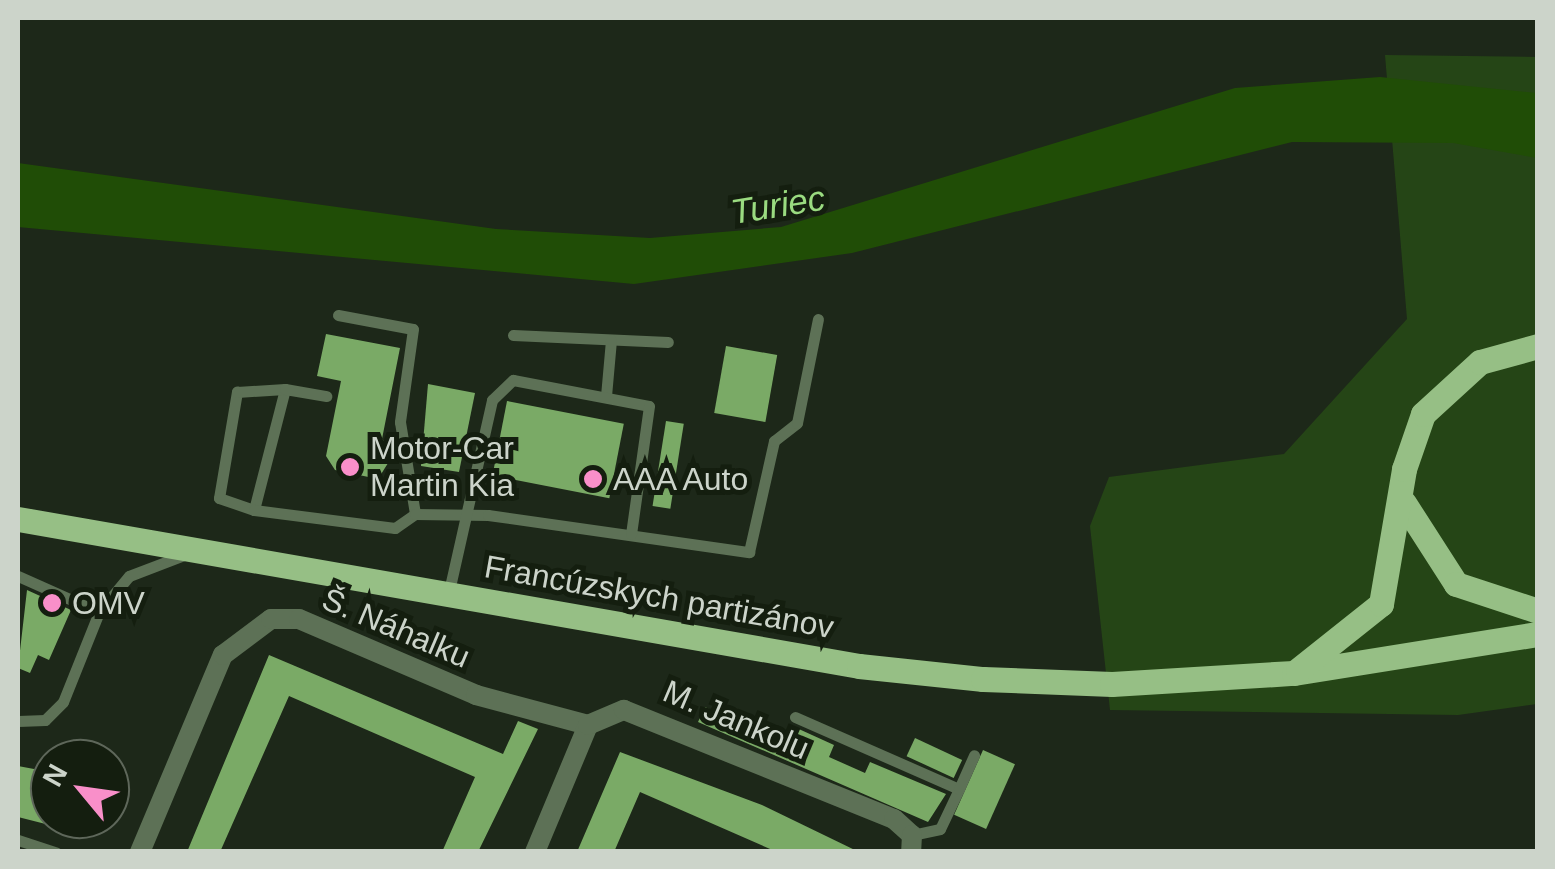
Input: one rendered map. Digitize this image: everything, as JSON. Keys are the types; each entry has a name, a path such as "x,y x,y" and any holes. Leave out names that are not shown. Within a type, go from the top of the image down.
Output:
{"main road":[{"path":"1294,673 1381,604 1404,503 1412,438 1443,389 1480,362 1538,346"},
{"path":"1404,503 1456,584 1538,612"},
{"name":"Francúzskych partizánov","path":"18,519 984,679 1112,684 1294,673 1460,651"},
{"path":"1460,651 1538,634"},
{"path":"1460,651 1538,649"}],"street":[{"name":"Š. Náhalku","path":"140,852 223,655 272,619 299,619 476,695 588,725"},
{"name":"M. Jankolu","path":"588,725 624,710 645,712 911,843"},
{"path":"535,852 588,725"}],"lane":[{"path":"338,316 413,329 400,422 416,514"},
{"path":"326,396 285,389 237,392 219,498 254,510 395,528 416,514 631,534 748,552 774,442 796,422 818,319"},
{"path":"513,336 668,342"},
{"path":"606,396 611,340"},
{"path":"449,591 464,518 505,383 606,396 649,406 631,534"},
{"path":"254,510 285,389"},
{"path":"18,721 44,720 63,702 99,612 128,576 199,550"},
{"path":"18,576 99,612"},
{"path":"795,717 958,788"},
{"path":"911,843 940,829 974,755"},
{"path":"25,844 56,852"}],"shaded area":[{"path":"1385,55 1537,57 1537,704 1458,715 1110,710 1090,526 1109,477 1284,454 1407,319"},
{"path":"1380,77 1537,93 1537,158 1453,143 1292,142 852,253 634,284 18,227 18,163 496,229 650,238 781,227 1235,88"}],"building":[{"path":"326,334 400,348 382,439 395,452 378,479 335,470 326,456 341,381 317,376"},
{"path":"726,346 777,355 765,422 714,413"},
{"path":"428,384 475,393 459,472 421,466"},
{"path":"507,401 624,424 609,498 492,476"},
{"path":"666,421 684,424 670,509 653,506"},
{"path":"27,590 71,610 49,660 38,655 30,673 18,668"},
{"path":"269,655 503,754 518,721 538,729 478,852 442,852 475,777 289,696 220,852 187,852"},
{"path":"705,707 783,741 790,725 834,745 829,757 865,773 870,762 946,794 928,822 698,722"},
{"path":"915,738 962,760 954,778 907,756"},
{"path":"983,750 1015,764 986,829 954,815"},
{"path":"620,752 762,805 859,852 777,852 640,792 614,852 577,852"},
{"path":"18,766 30,768 30,820 18,817"}],"place":[{"name":"Motor-Car Martin Kia","path":"350,467"},
{"name":"AAA Auto","path":"593,479"},
{"name":"OMV","path":"52,603"}],"water label":[{"name":"Turiec","path":"778,205"}]}
